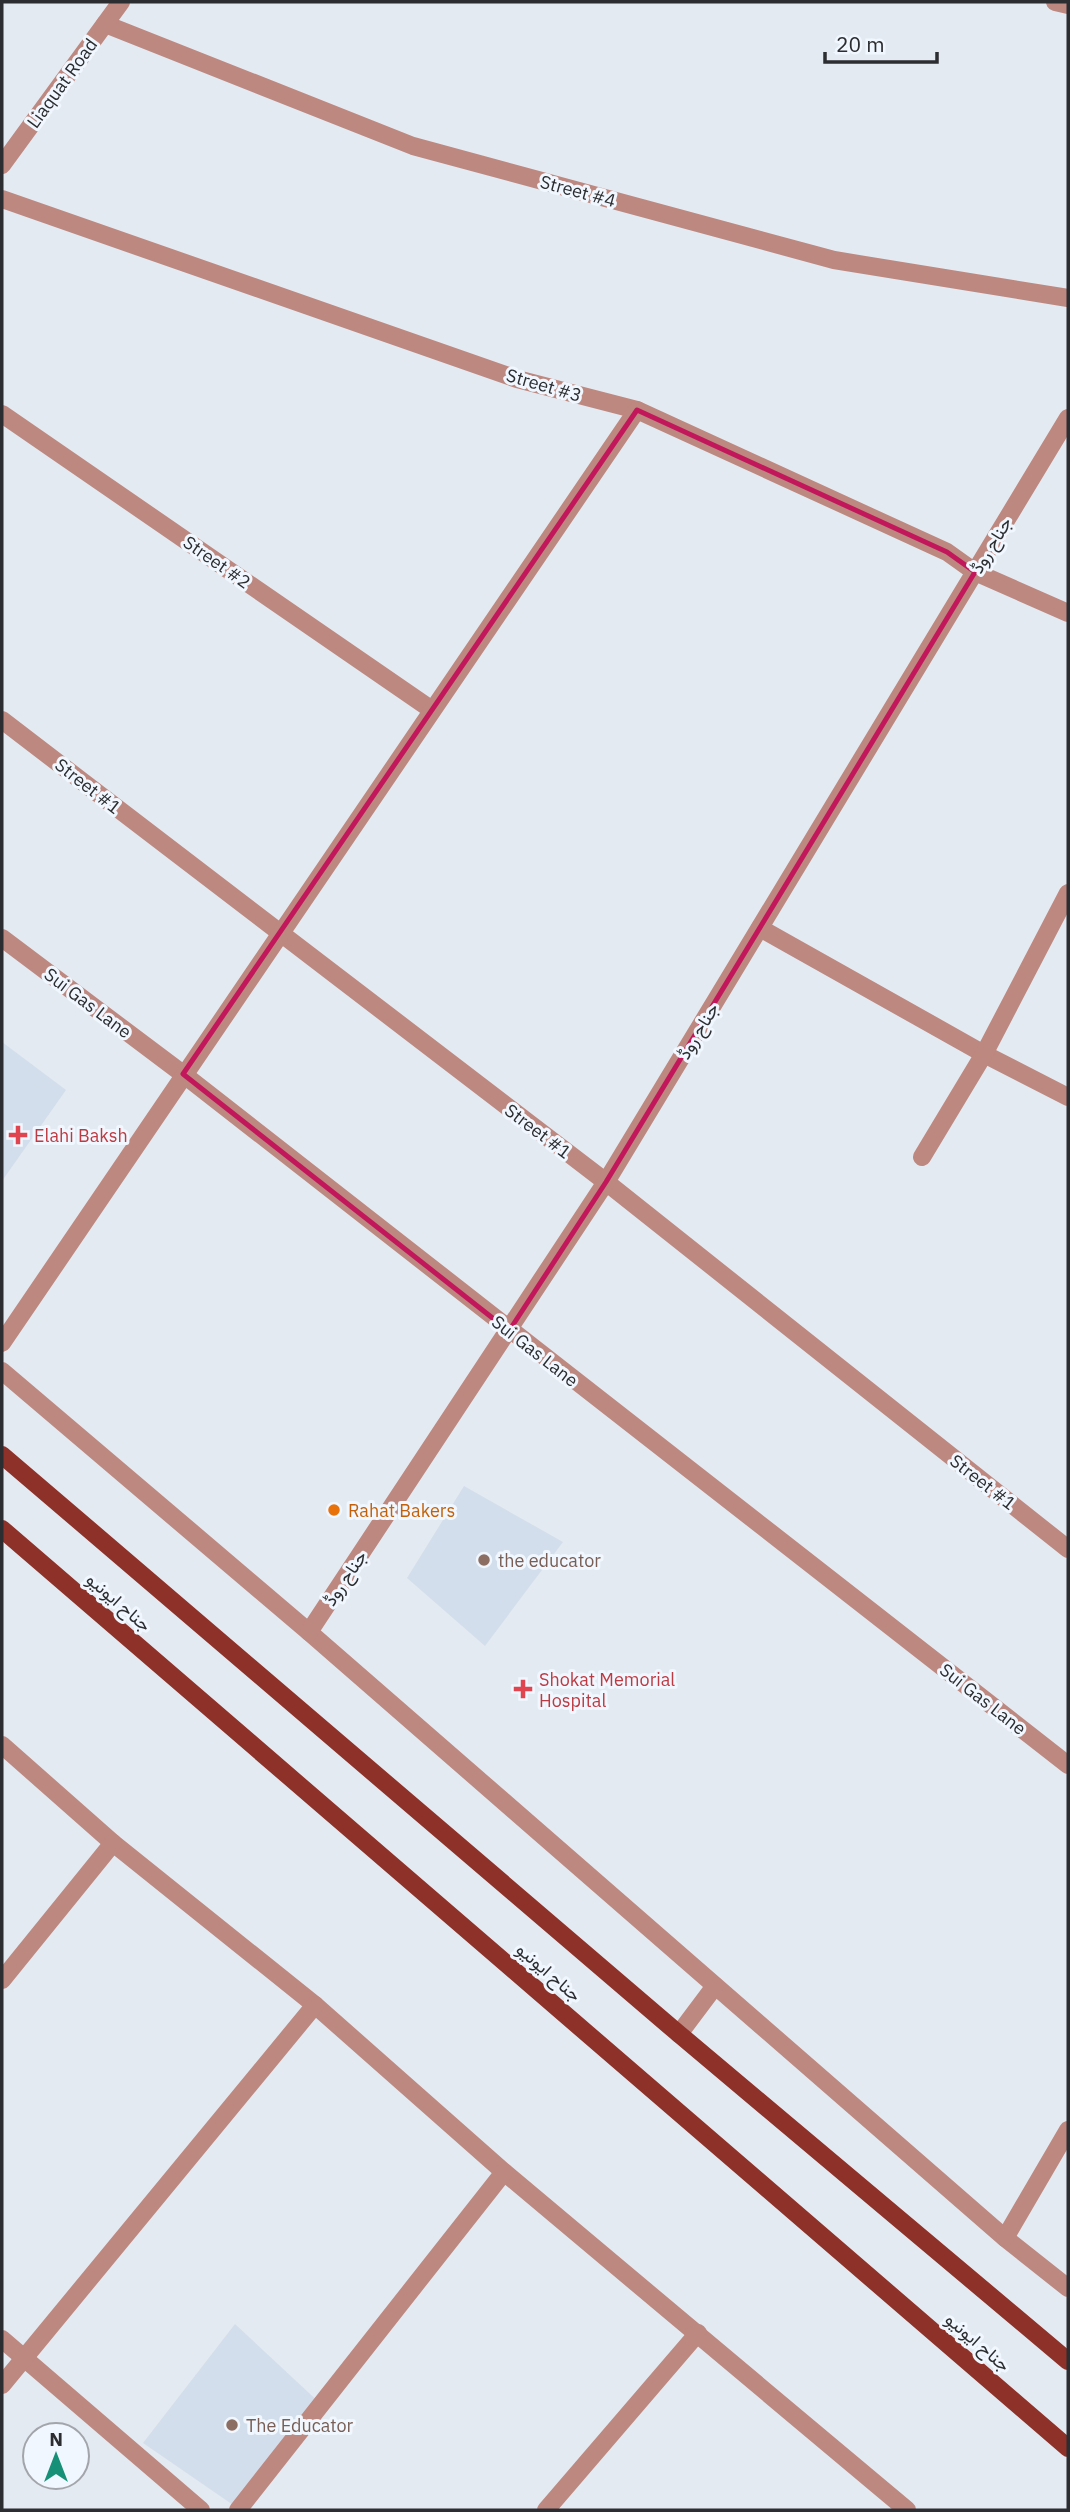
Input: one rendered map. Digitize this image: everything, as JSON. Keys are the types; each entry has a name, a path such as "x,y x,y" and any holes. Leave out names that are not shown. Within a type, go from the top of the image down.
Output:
{"main road":[{"name":"جناح ایونیو","path":"2,1455 679,2034 1068,2361"},
{"name":"جناح ایونیو","path":"2,1529 1068,2448"}],"street":[{"name":"Liaquat Road","path":"2,165 121,2"},
{"path":"1055,2 1068,5"},
{"name":"Street #4","path":"105,24 413,146 834,260 1068,298"},
{"name":"Street #3","path":"2,199 517,379 637,410 947,552 975,572 1068,613"},
{"path":"2,1343 637,410"},
{"name":"Street #2","path":"2,414 432,710"},
{"name":"جناح روڈ","path":"309,1632 606,1182 1068,418"},
{"name":"Street #1","path":"2,720 606,1182 1068,1549"},
{"path":"922,1157 984,1054 1068,892"},
{"path":"760,928 984,1054 1068,1097"},
{"name":"Sui Gas Lane","path":"2,938 183,1074 1068,1765"},
{"path":"2,1371 309,1632 1005,2238 1068,2288"},
{"path":"2,1745 113,1843 314,2005 505,2172 908,2510"},
{"path":"2,1980 113,1843"},
{"path":"679,2034 715,1986"},
{"path":"2,2385 314,2005"},
{"path":"1005,2238 1068,2130"},
{"path":"237,2510 505,2172"},
{"path":"546,2510 698,2333"},
{"path":"2,2339 201,2510"}],"highlighted area":[{"path":"637,410 947,552 975,572 606,1182 509,1331 183,1074"}],"shaded area":[{"name":"Elahi Baksh","path":"2,1042 66,1090 2,1181"},
{"name":"the educator","path":"464,1486 563,1542 485,1646 407,1578"},
{"name":"The Educator","path":"235,2324 323,2406 236,2507 143,2443"}],"place":[{"name":"Elahi Baksh","path":"18,1135"},
{"name":"Rahat Bakers","path":"334,1510"},
{"name":"the educator","path":"484,1560"},
{"name":"Shokat Memorial Hospital","path":"523,1689"},
{"name":"The Educator","path":"232,2425"}]}
